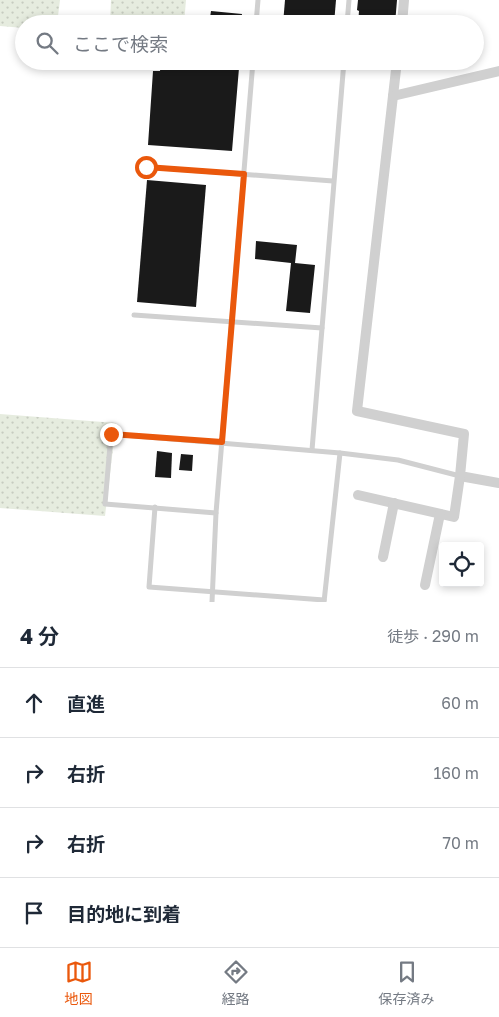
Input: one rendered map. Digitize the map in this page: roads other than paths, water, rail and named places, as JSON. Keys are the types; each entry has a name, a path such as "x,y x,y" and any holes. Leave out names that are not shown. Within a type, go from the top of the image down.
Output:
{"street":[{"path":"403,15 404,0"},
{"path":"358,494 454,517 464,434 357,411 397,70"},
{"path":"393,96 499,71"},
{"path":"460,476 499,483"},
{"path":"383,557 394,503"},
{"path":"425,585 440,514"}],"lane":[{"path":"257,15 258,0"},
{"path":"348,15 349,0"},
{"path":"212,602 216,513 252,70"},
{"path":"312,450 343,70"},
{"path":"146,167 333,181"},
{"path":"134,316 322,328"},
{"path":"216,513 105,504 111,434 340,453 398,460 460,476"},
{"path":"155,508 149,587 324,601 340,453"}]}
